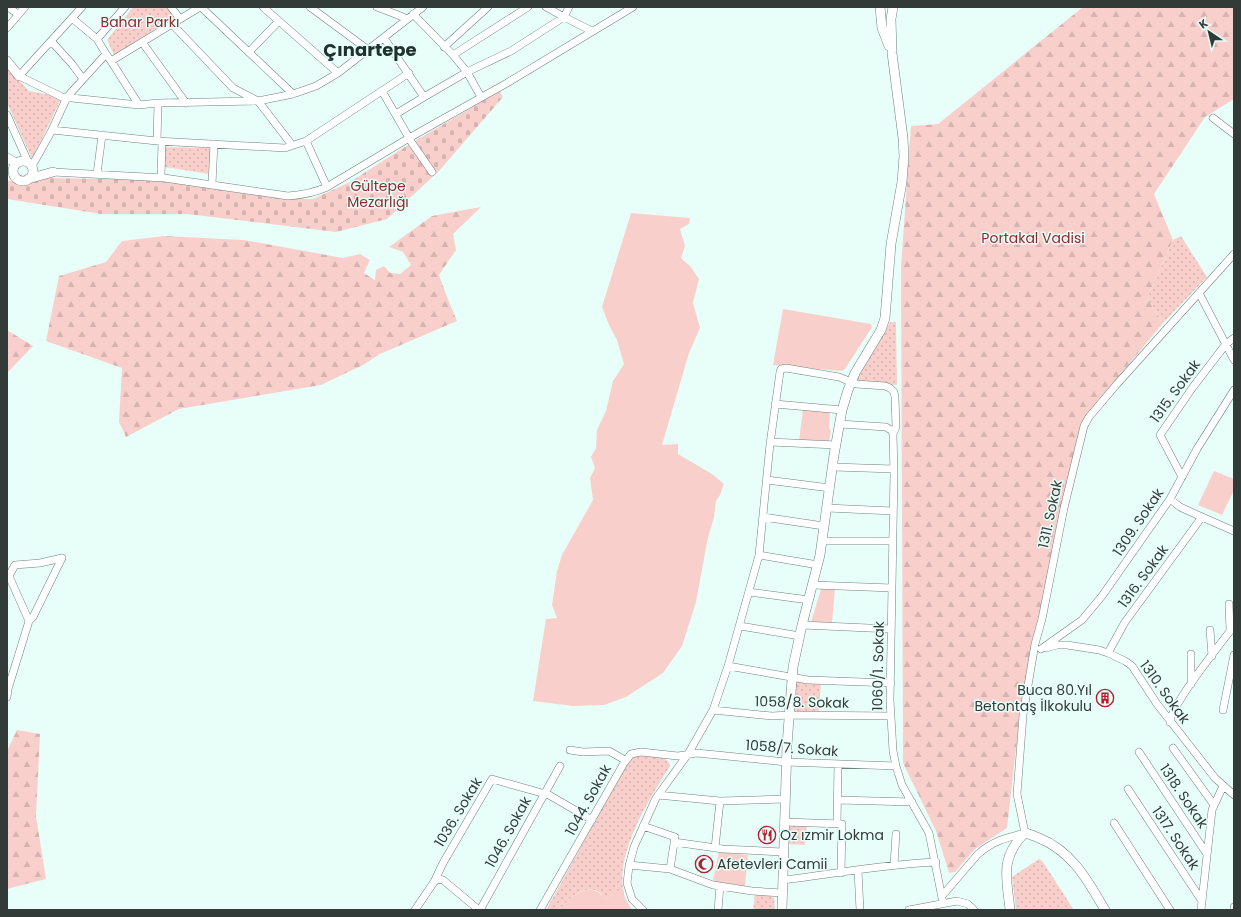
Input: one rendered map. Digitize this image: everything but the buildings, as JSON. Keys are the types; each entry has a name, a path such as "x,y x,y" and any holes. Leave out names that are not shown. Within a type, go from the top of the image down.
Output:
{"main road":[{"path":"880,7 882,28 892,53"},
{"path":"782,910 786,762 792,677 802,625 818,565 842,410 855,373 884,324 891,244 902,182 904,156 903,138 892,53 891,19 893,7"},
{"path":"7,61 19,76"},
{"path":"7,158 16,163"},
{"path":"22,160 31,166 53,172 22,181 10,176 14,164 22,160"},
{"path":"28,179 32,175 31,166"},
{"path":"1010,910 1006,866 1018,840 1024,833 1049,842 1070,857 1105,910"}],"street":[{"path":"8,7 18,14"},
{"path":"7,28 25,7"},
{"path":"82,7 73,19 19,76 62,97 140,105 158,103 258,101 293,94 316,86 338,73 423,7"},
{"path":"97,39 125,7"},
{"path":"171,7 180,19"},
{"path":"111,61 201,7 293,94"},
{"path":"263,7 338,73"},
{"path":"310,7 367,49"},
{"path":"377,7 399,11 410,17 453,55 467,72 481,97"},
{"path":"444,47 488,7"},
{"path":"453,55 528,7"},
{"path":"546,7 592,31"},
{"path":"396,114 467,72 511,51 564,17 569,7"},
{"path":"606,24 624,7"},
{"path":"53,172 162,178 288,196 308,194 327,187 633,7"},
{"path":"73,19 97,39 140,105"},
{"path":"249,52 279,21"},
{"path":"172,24 233,88 258,101 292,145"},
{"path":"384,38 424,97"},
{"path":"51,42 72,64 83,79"},
{"path":"142,42 186,103"},
{"path":"31,166 52,130 67,97 106,54"},
{"path":"52,130 160,141 285,148 306,141 409,73"},
{"path":"382,91 409,138 432,172"},
{"path":"158,103 162,178"},
{"path":"7,115 31,166"},
{"path":"1213,118 1234,134"},
{"path":"97,174 102,135"},
{"path":"306,141 327,187"},
{"path":"212,184 214,144"},
{"name":"1311. Sokak","path":"1024,833 1017,794 1023,715 1032,658 1042,619 1064,508 1084,426 1089,417 1117,384 1234,254"},
{"path":"1199,293 1234,360"},
{"path":"1226,344 1234,338"},
{"name":"1315. Sokak","path":"1182,477 1160,435 1193,387 1226,344"},
{"path":"643,910 632,898 628,886 627,879 629,864 637,838 658,795 688,754 713,710 728,666 759,555 770,442 781,369 789,368 839,377 852,381"},
{"name":"1060/1. Sokak","path":"852,381 856,384 890,388 894,392 895,397 896,427 893,434 894,469 891,683 893,751 902,784 929,833 943,899"},
{"name":"1309. Sokak","path":"1041,649 1082,620 1102,596 1170,499 1197,449 1234,390"},
{"path":"775,404 842,410"},
{"path":"840,424 886,427 891,430 893,434"},
{"path":"770,442 836,445"},
{"path":"833,467 894,469"},
{"path":"767,480 830,488"},
{"path":"1170,499 1180,507 1234,531"},
{"path":"827,508 893,511"},
{"path":"763,517 824,526"},
{"name":"1316. Sokak","path":"1108,652 1125,622 1202,517"},
{"path":"822,541 892,541"},
{"path":"759,555 818,565"},
{"path":"7,697 28,621 33,617 62,558 40,563 15,565 8,576 28,621"},
{"path":"813,585 892,588"},
{"path":"749,592 809,600"},
{"path":"1170,722 1170,717 1173,711 1232,628 1229,604"},
{"path":"802,625 892,629"},
{"path":"740,626 800,636"},
{"path":"1210,630 1212,656"},
{"name":"1310. Sokak","path":"1041,649 1057,645 1067,645 1108,652 1132,666 1170,722 1215,778 1234,795"},
{"path":"1032,658 1041,649"},
{"path":"1191,654 1191,684"},
{"path":"1222,710 1234,655"},
{"path":"728,666 808,680 891,683"},
{"name":"1058/8. Sokak","path":"713,710 772,716 891,716"},
{"path":"1173,748 1214,805"},
{"path":"570,750 583,752 609,750 625,760"},
{"name":"1044. Sokak","path":"540,910 625,760 631,754 641,752 678,756 688,754"},
{"name":"1318. Sokak","path":"1139,752 1207,854"},
{"name":"1058/7. Sokak","path":"688,754 697,753 786,762 896,766"},
{"path":"837,824 838,764"},
{"name":"1046. Sokak","path":"479,910 560,766"},
{"name":"1036. Sokak","path":"415,910 434,882 443,863 492,779 544,794 592,820"},
{"path":"1202,906 1212,810 1223,786"},
{"name":"1317. Sokak","path":"1128,789 1202,906 1208,910"},
{"path":"658,795 720,801 785,799"},
{"path":"838,800 912,802"},
{"path":"715,848 720,801"},
{"path":"784,822 842,824 841,873"},
{"path":"1114,823 1170,910"},
{"path":"643,826 675,837 670,869"},
{"path":"909,910 938,905 978,854 1001,839 1024,833"},
{"path":"894,865 896,834"},
{"path":"674,842 715,848 783,852"},
{"path":"783,880 894,865 936,862"},
{"path":"629,864 670,869 713,885 752,891 782,892"},
{"path":"858,870 860,910"},
{"path":"434,882 438,879 443,880 479,910"},
{"path":"718,910 720,886"},
{"path":"943,899 963,902 968,904 974,910"}],"green space":[{"name":"Bahar Parkı","path":"133,7 166,7 174,17 114,55 107,40"},
{"name":"Portakal Vadisi","path":"1083,7 1234,7 1234,99 1205,117 1154,194 1173,240 1147,298 1163,323 1085,417 1019,722 1007,828 975,849 955,872 949,873 936,831 903,763 901,267 911,126 938,124"},
{"path":"7,67 29,91 62,97 32,159 7,103"},
{"name":"Gültepe Mezarlığı","path":"500,91 503,97 439,171 387,219 336,232 187,214 101,214 7,199 7,181 28,182 47,178 171,180 284,199 313,199 350,182 408,145"},
{"path":"164,147 212,148 210,174 164,167"},
{"path":"481,207 453,234 456,250 439,275 457,321 380,354 363,365 321,385 179,409 126,437 119,422 122,368 46,341 59,276 106,262 122,241 164,236 244,240 343,258 360,254 370,260 364,273 375,280 376,270 384,266 390,273 400,274 411,265 403,252 389,247 432,216"},
{"path":"631,213 690,218 689,224 680,229 685,246 681,258 691,267 699,279 693,303 700,328 689,353 662,445 678,444 678,454 712,474 724,484 716,501 696,602 682,646 663,673 626,697 604,705 573,706 533,701 546,619 557,618 552,605 557,571 562,555 593,500 590,478 595,468 591,457 596,448 597,430 606,411 613,381 624,364 617,340 602,307"},
{"path":"1181,236 1207,277 1163,323 1147,298 1173,240"},
{"path":"783,309 871,324 872,327 845,369 842,371 773,365"},
{"path":"890,322 896,322 897,385 856,380 858,376"},
{"path":"7,330 33,346 7,373"},
{"path":"803,410 828,411 830,413 829,428 831,431 829,442 799,441"},
{"path":"1214,471 1234,479 1234,490 1222,515 1198,505"},
{"path":"821,589 835,589 832,623 811,622"},
{"path":"795,682 821,683 819,711 794,711"},
{"path":"17,730 40,734 36,816 46,879 7,889 7,751"},
{"path":"642,755 666,759 670,765 645,809 630,841 622,873 623,888 605,899 600,893 593,890 582,891 559,910 546,910 628,762 634,757"},
{"path":"786,822 807,823 805,845 786,844"},
{"path":"719,852 748,855 745,886 717,882 713,880"},
{"path":"1039,859 1043,862 1074,910 1016,910 1012,877"},
{"path":"623,888 625,898 632,910 559,910 575,895 581,892 593,890 605,899"},
{"path":"755,894 769,895 774,898 775,910 753,910"}],"place":[{"name":"Buca 80.Yıl Betontaş İlkokulu","path":"1105,698"},
{"name":"Oz ızmir Lokma","path":"767,835"},
{"name":"Afetevleri Camii","path":"704,864"}],"district":[{"name":"Çınartepe","path":"370,49"}]}
